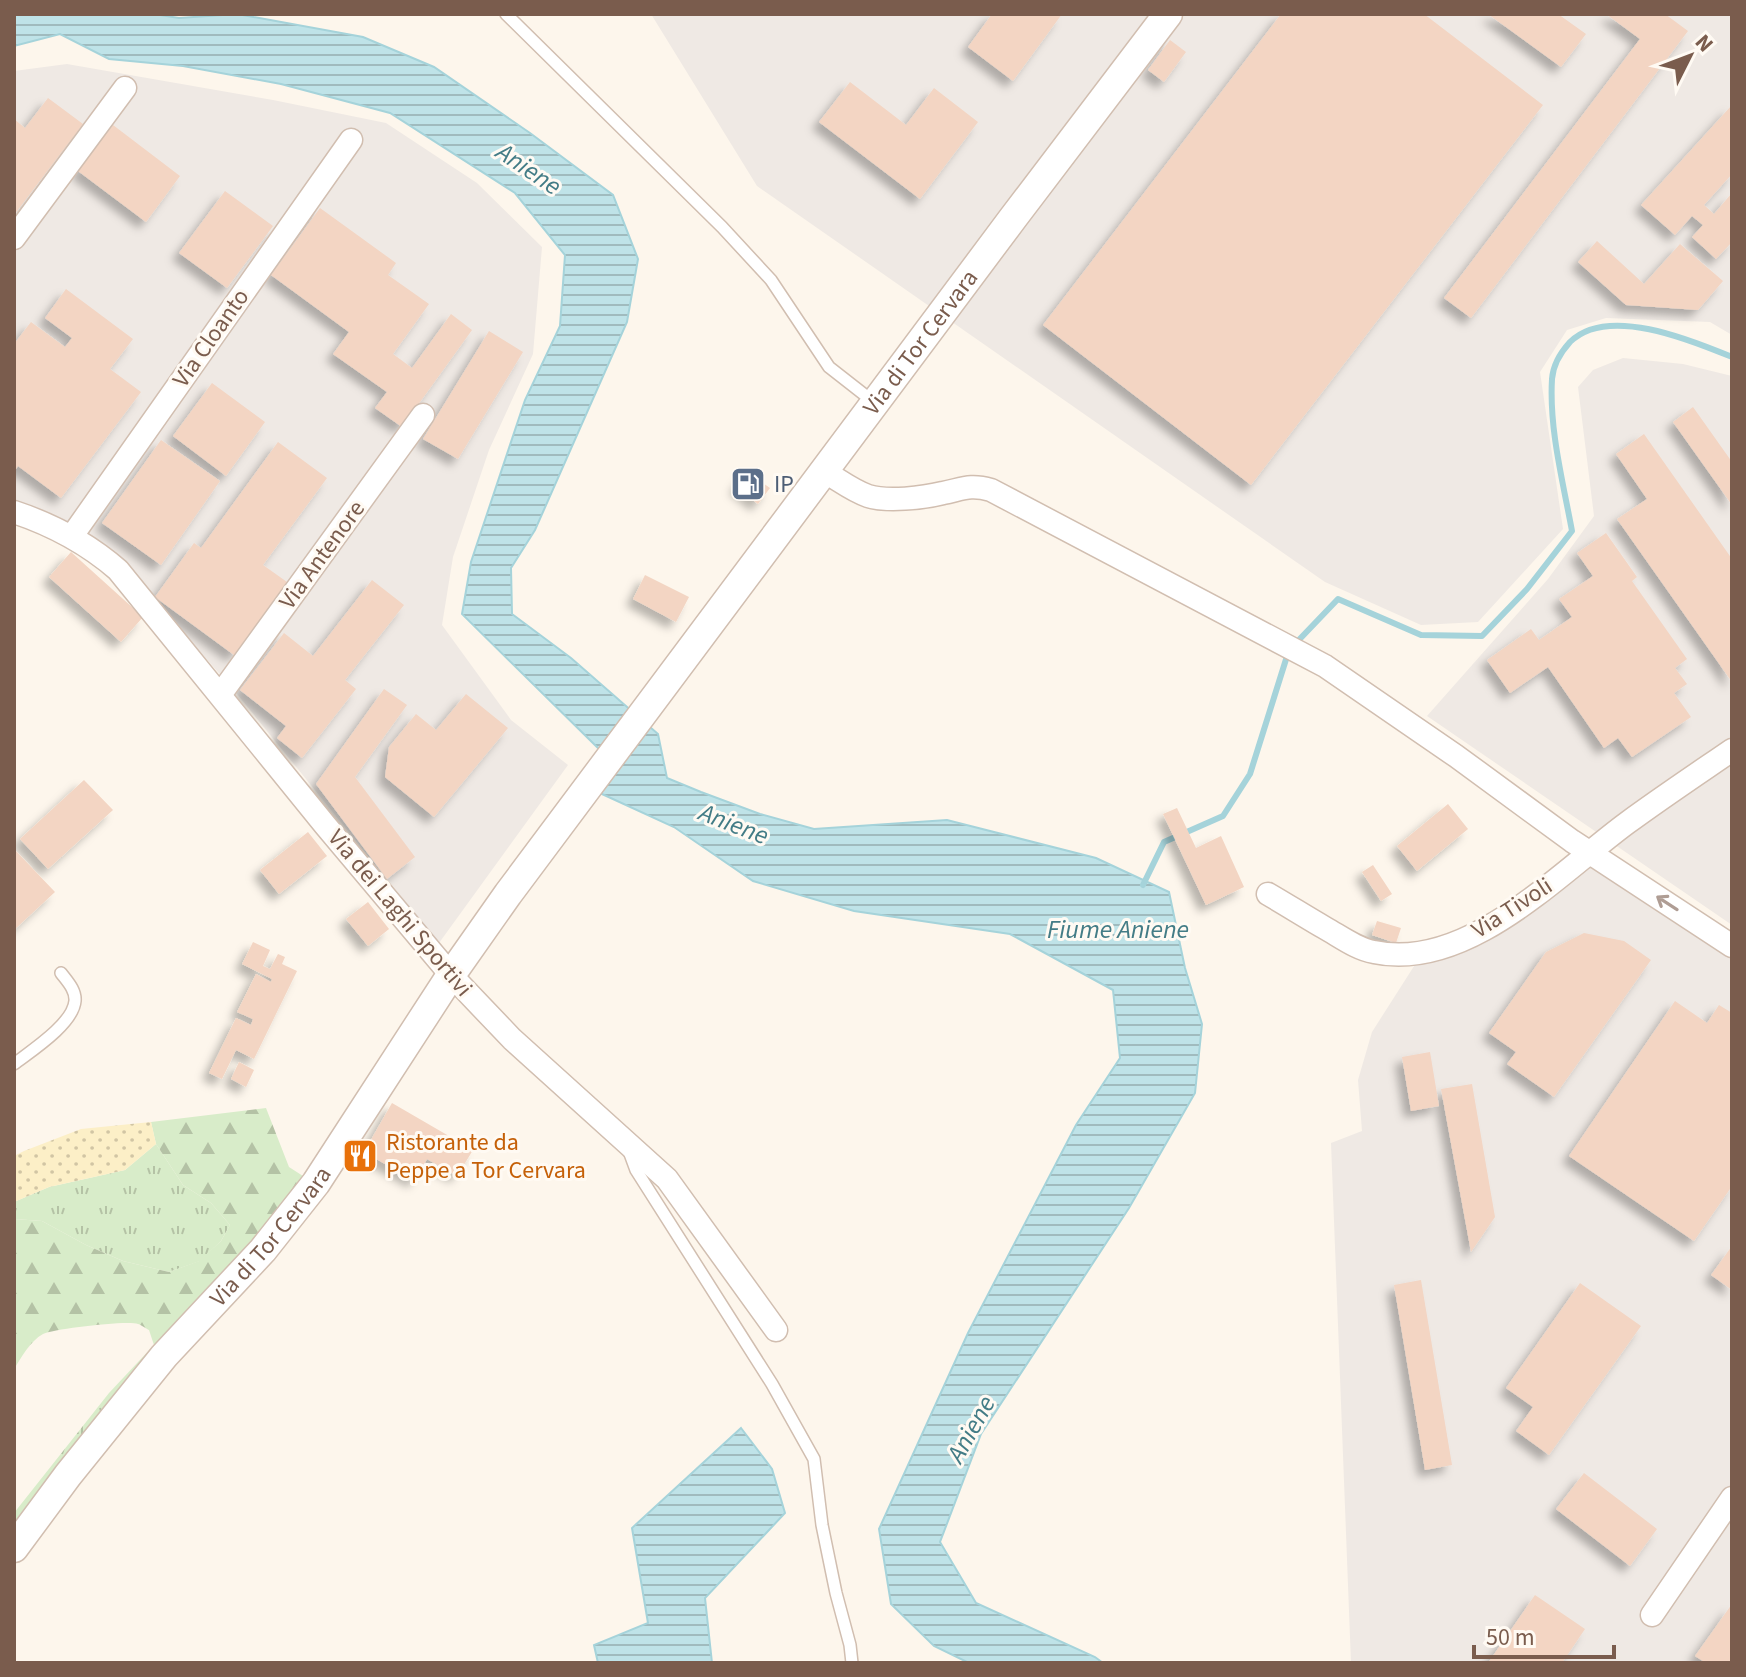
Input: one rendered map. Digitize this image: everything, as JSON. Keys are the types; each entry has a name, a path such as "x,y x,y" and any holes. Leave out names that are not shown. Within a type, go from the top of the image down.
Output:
{"street":[{"name":"Via di Tor Cervara","path":"14,1548 164,1356 263,1250 316,1183 451,975 508,894 1168,14"},
{"path":"14,238 125,88"},
{"name":"Via Cloanto","path":"72,536 351,140"},
{"name":"Via Antenore","path":"220,695 423,415"},
{"path":"825,472 870,497 888,499 942,493 963,487 977,486 991,490 1325,666 1589,853 1732,946"},
{"name":"Via dei Laghi Sportivi","path":"14,512 72,536 118,570 451,975 512,1039 667,1179 776,1330"},
{"name":"Via Tivoli","path":"1268,894 1369,951 1395,954 1425,952 1457,942 1523,907 1627,824 1732,750"},
{"path":"1652,1615 1732,1498"}],"lane":[{"path":"506,14 722,227 771,280 829,367 876,403"},
{"path":"14,1064 71,1013 75,1001 73,992 61,973"},
{"path":"625,1143 636,1170 772,1384 814,1459 822,1525 852,1663"}],"shaded area":[{"path":"651,14 1732,14 1732,335 1710,322 1606,318 1567,330 1540,372 1563,529 1478,622 1421,625 1325,582 757,186"},
{"path":"67,64 386,123 477,183 542,247 533,354 489,450 453,557 442,625 511,720 568,765 439,943 233,689 140,584 14,509 14,71"},
{"path":"1623,358 1683,364 1732,376 1732,925 1427,716 1548,579 1594,516 1578,387 1593,370"},
{"path":"1591,862 1732,955 1732,1663 1351,1663 1331,1143 1362,1131 1358,1080 1372,1032 1416,963"}],"green space":[{"path":"266,1108 289,1167 308,1183 167,1345 154,1345 149,1330 131,1323 61,1330 38,1337 14,1369 14,1219 42,1221 123,1261 169,1272 199,1261 221,1241 230,1225 211,1203 183,1185 156,1144 151,1122"},
{"path":"156,1144 183,1185 211,1203 230,1225 221,1241 200,1261 169,1272 123,1261 42,1221 14,1219 14,1202 49,1187 125,1170"},
{"path":"154,1345 167,1345 14,1539 14,1513 109,1393"}],"sand":[{"path":"151,1122 156,1144 125,1170 49,1187 14,1202 14,1156 81,1129"}],"water":[{"name":"Fiume Aniene","path":"14,14 154,14 179,18 237,14 363,37 434,67 613,195 638,259 627,322 535,530 511,568 512,614 571,658 658,734 667,778 760,814 814,829 947,820 1096,858 1169,892 1185,968 1202,1024 1195,1093 1129,1208 981,1434 940,1542 976,1603 1103,1663 969,1663 934,1646 891,1604 879,1529 968,1333 1076,1125 1120,1058 1113,990 1010,934 854,911 753,881 674,827 602,794 602,752 462,614 471,562 525,400 560,326 565,255 515,193 390,113 281,84 183,66 109,59 60,34 14,46"},
{"path":"741,1428 772,1469 785,1513 705,1598 712,1663 598,1663 594,1645 648,1623 632,1528"}],"building":[{"path":"992,14 1062,14 1013,81 968,47"},
{"path":"1281,14 1424,14 1543,105 1251,485 1043,325"},
{"path":"1488,14 1558,14 1586,34 1561,67"},
{"path":"1606,14 1665,14 1688,31 1471,318 1444,298 1640,39"},
{"path":"1170,40 1186,52 1164,82 1148,70"},
{"path":"850,82 906,125 934,88 978,122 920,199 819,122"},
{"path":"48,98 83,124 14,215 14,119 25,128"},
{"path":"1732,105 1732,174 1704,205 1714,214 1732,193 1732,242 1716,259 1692,237 1703,225 1692,216 1675,235 1641,205"},
{"path":"113,125 180,176 146,222 78,171"},
{"path":"225,191 273,226 227,288 179,253"},
{"path":"320,208 396,263 388,275 429,304 393,354 412,368 451,314 472,330 402,427 375,408 387,392 333,354 349,332 271,275"},
{"path":"1597,241 1644,284 1680,244 1723,281 1698,310 1626,305 1578,262"},
{"path":"66,289 133,339 110,369 141,392 61,498 18,466 14,472 14,344 31,322 65,347 72,338 45,318"},
{"path":"489,331 523,352 458,459 423,439"},
{"path":"212,383 265,422 226,476 173,436"},
{"path":"1693,407 1732,462 1732,505 1673,422"},
{"path":"1644,434 1732,559 1732,682 1617,519 1647,499 1616,454"},
{"path":"161,440 220,481 161,565 102,523"},
{"path":"278,442 327,478 263,565 287,582 234,655 155,597 194,543 201,548"},
{"path":"747,472 770,488 758,504 736,487"},
{"path":"1606,533 1637,577 1632,581 1687,659 1675,668 1687,684 1674,693 1691,717 1632,757 1618,738 1604,748 1548,667 1510,693 1487,660 1531,629 1539,640 1572,617 1559,599 1593,576 1577,553"},
{"path":"71,552 143,617 121,642 49,577"},
{"path":"645,575 689,597 676,622 633,599"},
{"path":"372,580 404,605 345,680 356,689 302,758 277,738 286,726 240,690 284,633 313,656"},
{"path":"384,689 407,705 355,777 415,857 387,879 316,784"},
{"path":"466,694 508,728 434,817 385,777 389,747 416,714 436,730"},
{"path":"84,780 113,810 48,869 20,839"},
{"path":"1448,804 1468,829 1417,871 1397,846"},
{"path":"1177,808 1196,848 1221,836 1244,887 1206,905 1163,814"},
{"path":"308,832 327,856 279,894 260,870"},
{"path":"14,849 55,892 14,930"},
{"path":"1373,865 1392,894 1381,901 1362,872"},
{"path":"368,902 389,929 368,946 346,919"},
{"path":"1377,921 1401,928 1396,943 1372,935"},
{"path":"1584,933 1624,941 1651,960 1554,1097 1507,1064 1516,1052 1489,1033 1546,952"},
{"path":"253,942 270,950 263,966 270,969 278,954 285,957 282,964 297,971 254,1059 236,1050 222,1079 209,1073 236,1018 251,1025 253,1019 237,1012 256,974 271,982 272,979 242,964"},
{"path":"1675,1001 1707,1023 1719,1005 1732,1013 1732,1186 1694,1241 1569,1156"},
{"path":"1430,1052 1439,1106 1411,1111 1402,1057"},
{"path":"239,1062 254,1070 246,1087 231,1079"},
{"path":"1472,1084 1495,1217 1471,1252 1441,1089"},
{"path":"392,1103 473,1150 457,1176 427,1159 415,1181 364,1152"},
{"path":"1732,1246 1732,1290 1711,1275"},
{"path":"1421,1280 1452,1465 1425,1470 1394,1285"},
{"path":"1580,1283 1641,1326 1549,1455 1516,1431 1533,1407 1506,1388"},
{"path":"1584,1473 1657,1529 1630,1566 1556,1509"},
{"path":"1535,1595 1585,1629 1562,1663 1488,1663"},
{"path":"1732,1604 1732,1663 1706,1663 1695,1656"}],"waterway":[{"path":"1295,644 1338,599 1421,635 1482,636 1527,589 1572,531 1555,436 1552,379 1564,350 1586,331 1605,326 1650,329 1732,357"},
{"path":"1143,885 1164,842 1223,816 1250,774 1288,653"}],"place":[{"name":"IP","path":"748,484"},
{"name":"Ristorante da Peppe a Tor Cervara","path":"360,1156"}],"water label":[{"name":"Aniene","path":"529,169"},
{"name":"Aniene","path":"734,824"},
{"name":"Aniene","path":"971,1429"}]}
